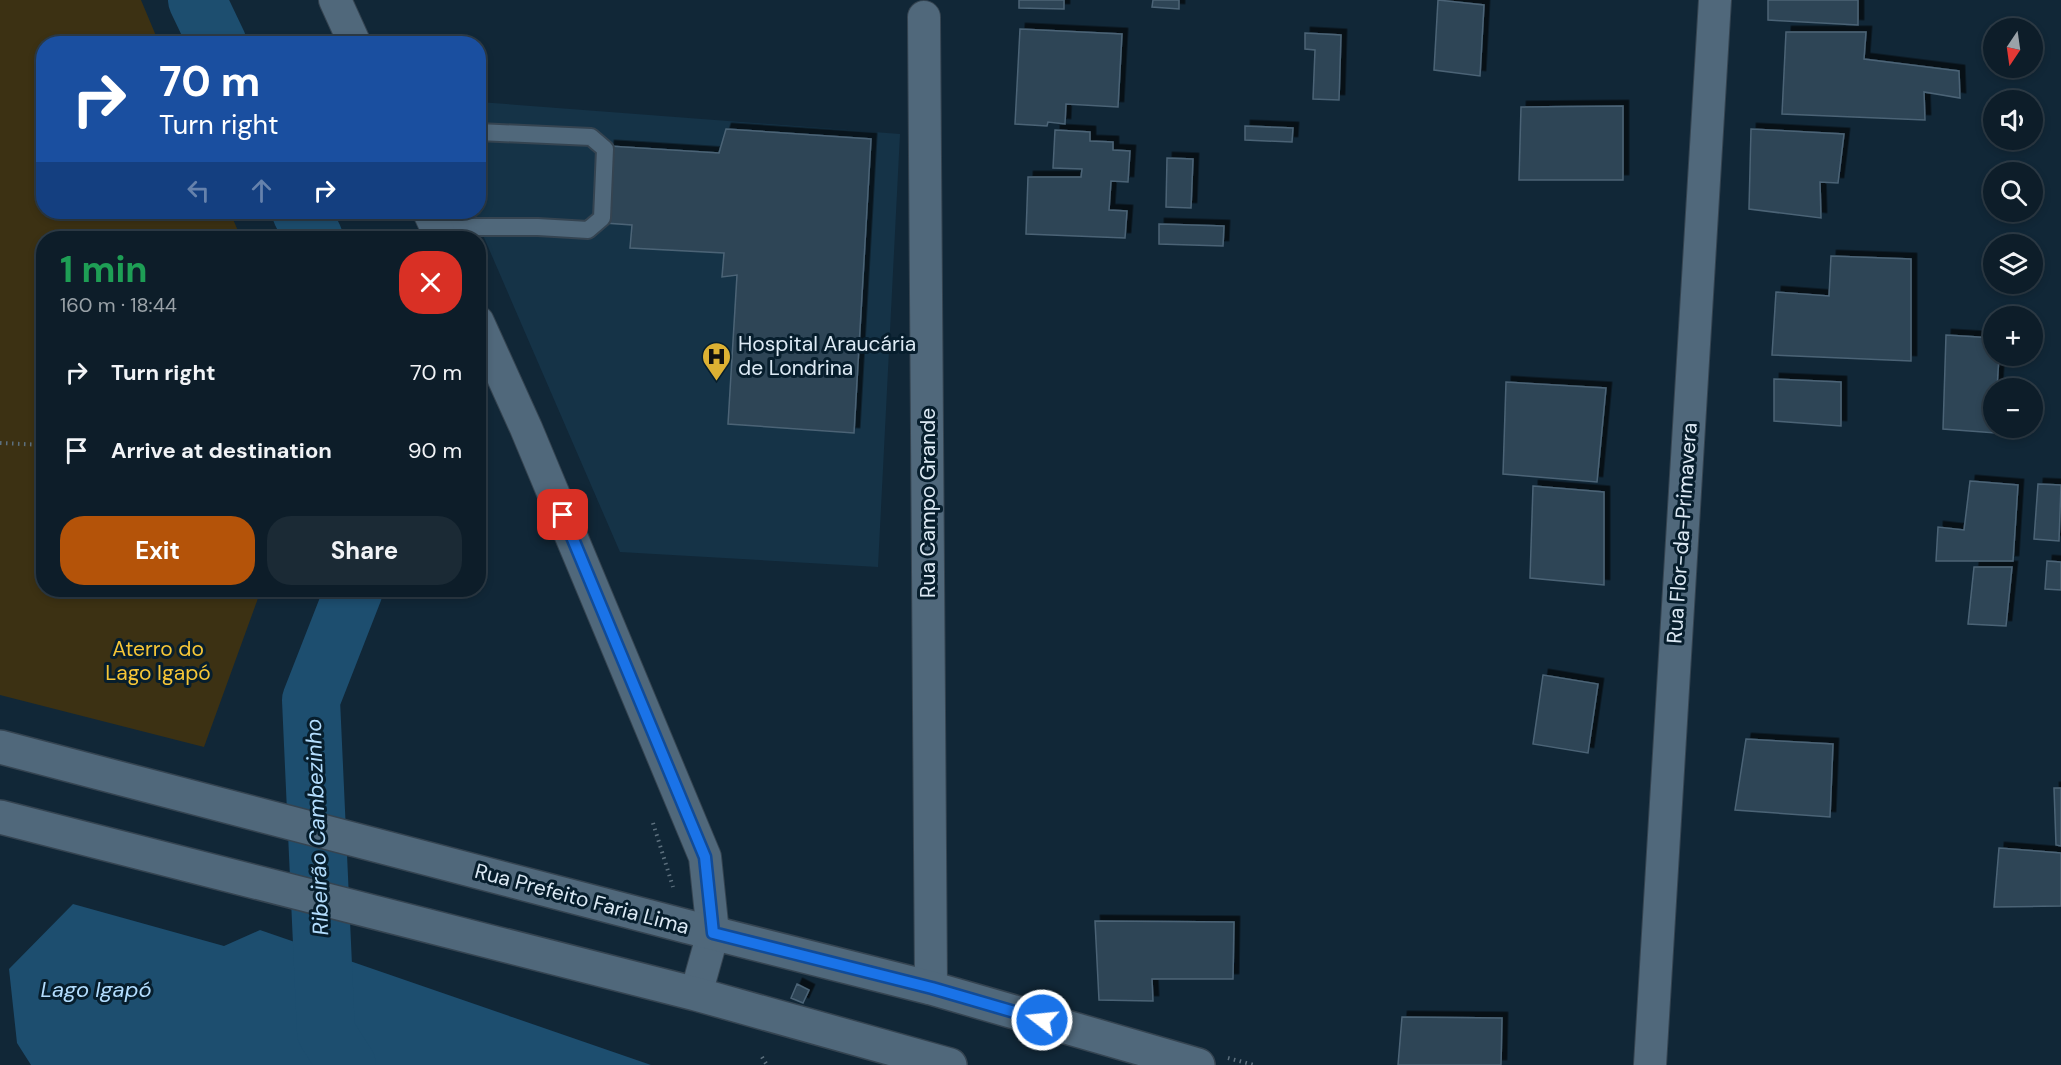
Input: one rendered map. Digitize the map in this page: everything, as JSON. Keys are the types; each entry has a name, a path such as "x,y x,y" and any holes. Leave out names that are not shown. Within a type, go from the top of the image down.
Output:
{"main road":[{"name":"Rua Prefeito Faria Lima","path":"0,747 699,930 932,988 1198,1065"},
{"path":"0,817 696,994 950,1065"}],"street":[{"path":"336,0 352,36"},
{"name":"Rua Flor-da-Primavera","path":"1650,1065 1715,0"},
{"name":"Rua Campo Grande","path":"924,17 932,988"},
{"path":"486,340 526,428 705,857 696,994"}],"lane":[{"path":"435,226 588,230 602,218 605,149 591,137 486,132"}],"path":[{"path":"0,443 36,445"},
{"path":"651,816 699,930"},
{"path":"762,1057 767,1065"}],"shaded area":[{"name":"Hospital Araucária de Londrina","path":"486,103 900,134 878,567 620,552 486,242 486,231 481,231 476,219 486,219"}],"green space":[{"name":"Aterro do Lago Igapó","path":"0,0 141,0 156,36 36,36 36,219 233,219 238,231 36,231 36,597 258,597 204,747 0,695"}],"water":[{"name":"Lago Igapó","path":"73,904 224,946 260,930 651,1065 31,1065 17,1043 9,969"}],"building":[{"path":"1019,0 1064,0 1064,9 1019,8"},
{"path":"1153,0 1179,0 1179,9 1152,7"},
{"path":"1438,0 1484,5 1480,76 1434,70"},
{"path":"1768,0 1858,0 1858,25 1768,20"},
{"path":"1020,29 1122,34 1118,107 1066,104 1065,124 1048,122 1047,126 1015,124"},
{"path":"1786,32 1866,32 1864,59 1959,71 1960,98 1924,92 1925,120 1782,114"},
{"path":"1305,33 1341,35 1339,100 1313,99 1315,50 1305,49"},
{"path":"1623,106 1623,180 1519,180 1521,107"},
{"path":"1245,126 1293,128 1292,142 1245,140"},
{"name":"Hospital Araucária de Londrina","path":"726,129 871,139 854,433 728,424 737,275 722,277 724,253 630,248 632,225 605,223 609,146 719,153"},
{"path":"1751,129 1844,134 1838,183 1820,182 1821,218 1749,209"},
{"path":"1055,130 1090,132 1090,141 1113,142 1113,150 1130,151 1128,182 1111,181 1109,210 1127,211 1125,238 1026,234 1028,177 1081,177 1082,169 1053,168"},
{"path":"1167,158 1193,159 1191,208 1166,207"},
{"path":"1159,224 1224,226 1223,246 1159,244"},
{"path":"1831,256 1911,259 1911,361 1772,355 1776,292 1829,296"},
{"path":"1946,335 1983,337 1983,366 1998,366 1998,378 1983,378 1983,432 1943,429"},
{"path":"1774,379 1841,382 1841,426 1774,421"},
{"path":"1506,382 1606,388 1597,482 1503,474"},
{"path":"1970,481 2018,485 2013,561 1936,561 1938,527 1964,530"},
{"path":"2038,484 2061,485 2059,541 2034,539"},
{"path":"1533,486 1604,492 1604,585 1530,578"},
{"path":"2047,561 2061,562 2061,590 2045,589"},
{"path":"1974,567 2012,567 2006,626 1968,624"},
{"path":"1543,675 1598,684 1588,753 1533,744"},
{"path":"1746,739 1833,744 1830,817 1735,810"},
{"path":"2054,788 2061,788 2061,846 2056,845"},
{"path":"1999,848 2061,853 2061,906 1994,907"},
{"path":"1095,921 1234,922 1233,979 1152,979 1153,1001 1099,1000"},
{"path":"797,984 809,990 803,1003 791,998"},
{"path":"1402,1017 1502,1018 1501,1065 1398,1065"}],"waterway":[{"name":"Ribeirão Cambezinho","path":"197,0 214,36"},
{"name":"Ribeirão Cambezinho","path":"304,219 310,231"},
{"name":"Ribeirão Cambezinho","path":"347,1065 326,1032 311,700 351,597"}],"place":[{"name":"Hospital Araucária de Londrina","path":"717,382"}],"route":[{"path":"563,515 705,857 713,933 932,988 1042,1020"}]}
